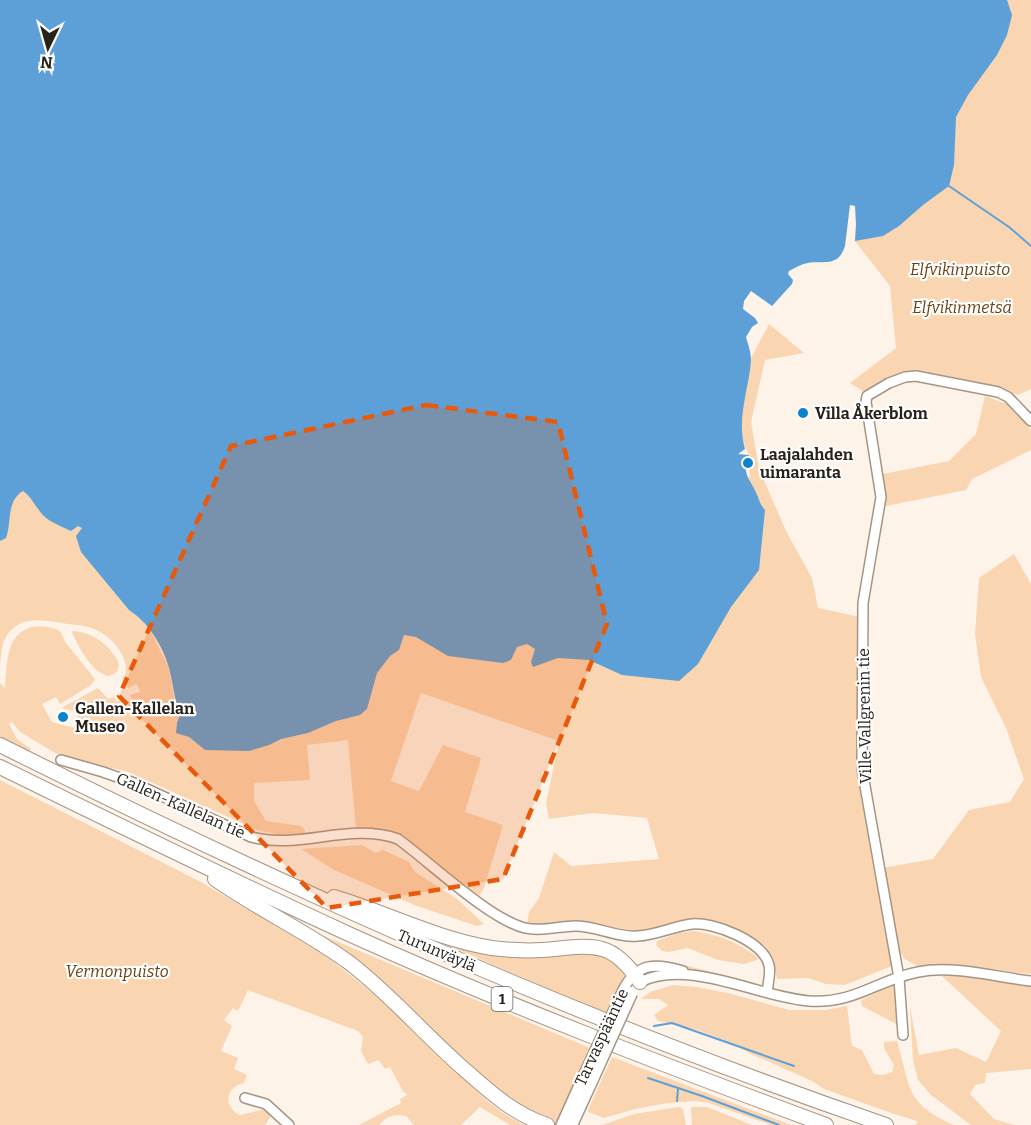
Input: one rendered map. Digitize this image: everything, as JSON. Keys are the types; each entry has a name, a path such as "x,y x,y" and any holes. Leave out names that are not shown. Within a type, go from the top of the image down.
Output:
{"highway":[{"name":"Turunväylä","path":"0,746 368,921 637,1033 886,1125"},
{"name":"Turunväylä","path":"0,766 184,858 353,936 543,1017 826,1125"},
{"path":"184,858 246,900 304,933 350,964 391,998 453,1060 497,1098 532,1122 547,1125"},
{"path":"290,885 352,903 405,923 480,946 525,950 583,947 603,949 613,953 637,977"}],"main road":[{"name":"Tarvaspääntie","path":"571,1125 589,1076 627,992 637,977"}],"street":[{"name":"Ville Vallgrenin tie","path":"903,1035 899,978 862,769 863,603 881,497 866,402 867,396 904,377 927,377 998,392 1008,397 1031,421"},
{"name":"Gallen-Kallelan tie","path":"61,760 125,779 251,837 278,841 358,832 398,839 481,904 523,927 542,929 576,926 638,936 693,924 714,926 748,941 764,954 769,963 770,973 767,992"},
{"name":"Tarvaspääntie","path":"637,977 691,975 798,1000 830,1001 859,995 918,972 946,970 1031,981"},
{"name":"Tarvaspääntie","path":"561,1125 589,1076"},
{"path":"246,1098 266,1104 289,1125"}],"highlighted area":[{"path":"426,405 558,422 607,624 503,879 327,908 119,696 231,446"}],"green space":[{"path":"773,0 1031,0 1031,389 1018,395 963,379 905,371 864,392 850,383 896,348 890,286 855,241 856,221 870,216"},
{"path":"769,324 804,353 765,360 751,422 759,469 787,533 812,578 818,608 860,617 856,770 892,966 845,985 826,984 808,978 777,979 772,957 765,946 736,929 719,923 687,921 637,931 580,922 527,924 529,912 539,898 554,852 571,866 659,859 647,818 593,813 549,819 546,803 559,741 421,693 391,781 419,791 443,745 481,758 465,812 503,825 484,888 478,898 391,832 356,829 348,740 307,745 310,780 254,783 254,801 266,821 301,826 305,830 305,835 276,838 276,834 257,830 126,771 77,761 55,753 20,732 12,722 9,724 17,739 31,749 28,753 0,739 0,683 5,688 7,660 12,643 23,631 32,627 54,628 60,631 66,643 95,679 91,685 60,704 56,697 42,704 52,722 74,728 79,711 63,709 63,707 98,688 108,699 115,697 116,702 121,700 122,704 132,700 130,695 140,692 137,684 128,688 125,680 123,681 125,661 113,642 100,632 82,626 39,620 19,624 5,639 0,667 0,409 111,543 140,617 151,632 168,666 180,714 177,723 205,750 281,739 358,652 747,475 749,480 751,458 743,443 734,447 739,370 751,358"},
{"path":"985,396 1009,405 1019,414 1031,430 1031,450 972,479 966,490 886,506 883,474 949,461 976,434"},
{"path":"1014,554 1031,584 1031,974 947,966 917,966 905,959 899,951 882,868 933,859 969,810 1010,802 1024,779 1006,728 981,677 975,634 979,578"},
{"path":"72,632 94,637 110,649 118,661 119,666 116,673 108,676 102,674 91,664"},
{"name":"Vermonpuisto","path":"0,780 199,881 325,955 389,1006 487,1101 524,1125 510,1125 480,1107 461,1125 414,1125 406,1116 398,1115 391,1116 379,1125 359,1125 401,1103 400,1099 407,1095 390,1067 385,1069 379,1060 368,1064 361,1051 363,1037 358,1031 248,990 238,1011 233,1008 224,1020 232,1026 221,1051 238,1058 234,1069 247,1075 244,1083 238,1085 230,1093 228,1098 231,1107 240,1115 266,1110 271,1116 265,1125 0,1125"},
{"path":"362,845 376,853 383,850 409,862 415,872 456,898 484,924 477,926 417,906 334,870 301,849"},
{"path":"312,931 590,1048 557,1125 513,1104"},
{"path":"694,931 728,940 758,958 744,964 718,960 688,948 662,951 656,945 657,941 678,933"},
{"path":"429,937 589,952 608,957 625,974 606,1014"},
{"path":"652,961 680,964 755,983 673,966 650,964"},
{"path":"949,973 1031,986 1031,1069 986,1073 985,1083 975,1085 970,1094 994,1119 1014,1125 971,1125 931,1095 918,1080 913,1060 910,1007 919,1055 956,1048 986,1062 1001,1031 942,976"},
{"path":"896,984 898,1025 862,1006 861,1000"},
{"path":"673,985 732,994 789,1010 825,1010 847,1006 852,1046 862,1050 874,1074 883,1075 892,1072 894,1065 884,1048 884,1042 897,1041 912,1093 926,1109 954,1125 916,1125 917,1121 824,1089 734,1044 698,1030 658,1021 654,1015 668,1005 659,999 641,999 650,992"},
{"path":"612,1057 791,1125 771,1125 709,1103 695,1101 635,1109 604,1118 588,1112"},
{"path":"679,1107 683,1109 686,1125 602,1125 634,1114"},
{"path":"691,1107 707,1107 752,1125 692,1125"}],"water":[{"path":"0,0 1007,0 1012,15 1007,35 997,55 968,95 956,117 954,165 949,186 883,236 855,241 855,206 850,205 845,246 839,258 830,262 805,264 789,271 788,274 793,280 792,284 772,306 751,291 744,301 743,309 758,323 752,327 746,337 751,360 742,415 745,449 738,454 749,455 746,473 765,510 759,570 731,607 698,664 679,681 622,675 589,660 558,658 533,667 531,662 535,649 527,644 517,647 511,660 503,663 448,656 416,637 404,635 399,650 390,656 377,673 367,709 360,715 249,751 205,750 189,737 176,733 180,714 163,651 154,635 129,610 81,552 76,536 82,528 78,526 71,531 51,521 42,514 23,491 14,500 6,538 0,541"}],"waterway":[{"path":"949,186 1009,227 1031,246"},
{"path":"654,1026 672,1023 794,1066"},
{"path":"648,1078 779,1125"},
{"path":"677,1101 678,1089"}],"place":[{"name":"Villa Åkerblom","path":"803,413"},
{"name":"Laajalahden uimaranta","path":"748,463"},
{"name":"Gallen-Kallelan Museo","path":"63,717"}],"park label":[{"name":"Elfvikinpuisto","path":"960,269"},
{"name":"Elfvikinmetsä","path":"962,307"}]}
